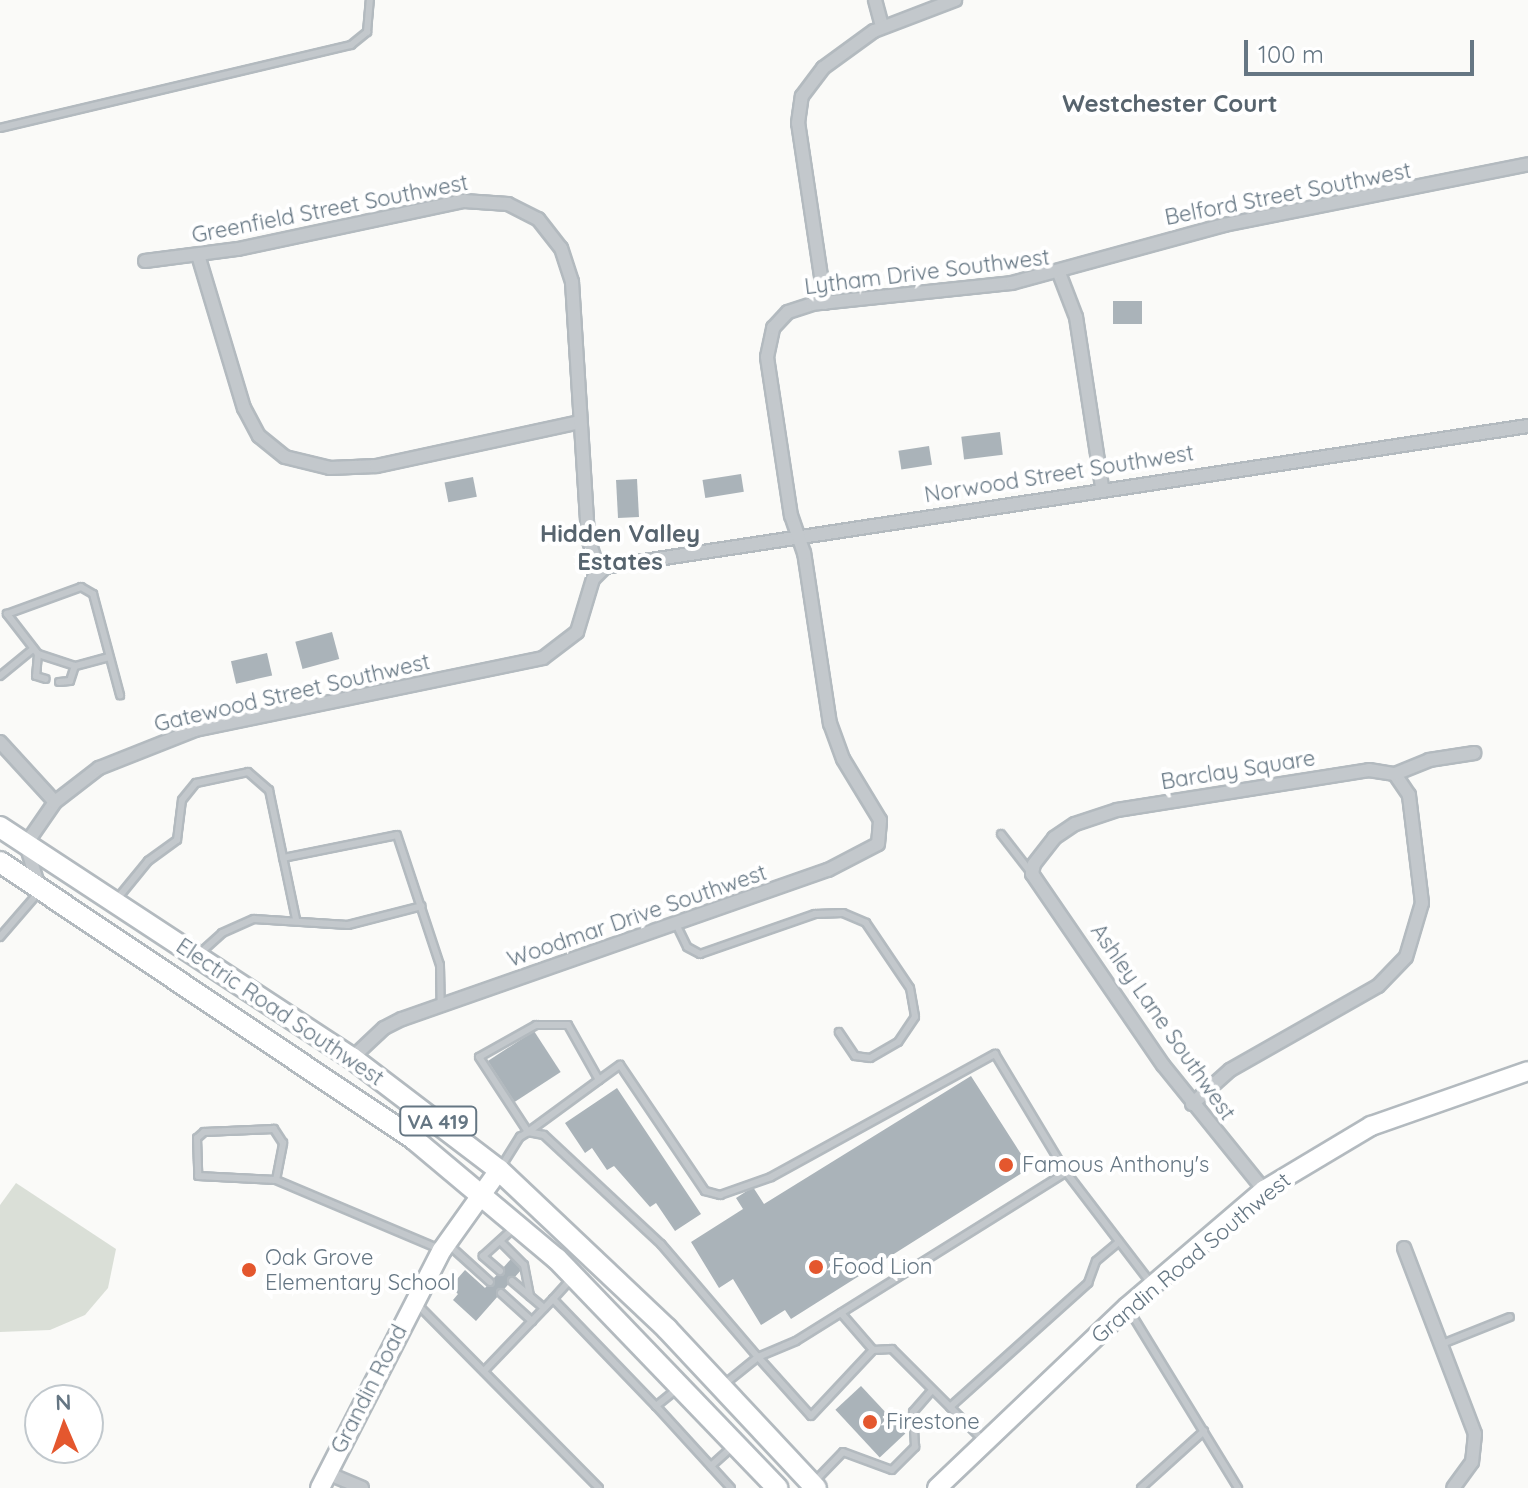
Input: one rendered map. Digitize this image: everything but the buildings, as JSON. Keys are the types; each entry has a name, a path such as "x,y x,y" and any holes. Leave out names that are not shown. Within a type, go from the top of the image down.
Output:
{"main road":[{"name":"Electric Road Southwest","path":"0,827 352,1058 499,1170 572,1235 814,1486"},
{"name":"Electric Road Southwest","path":"0,862 341,1086 480,1192 573,1276 777,1488"}],"street":[{"path":"875,0 882,26"},
{"path":"825,303 798,109 823,68 882,26 955,0"},
{"name":"Belford Street Southwest","path":"1059,273 1194,232 1528,164"},
{"name":"Greenfield Street Southwest","path":"145,261 198,255 464,201 522,209 551,232 569,264 588,538 599,571"},
{"path":"198,255 244,408 259,436 285,457 330,468 376,466 579,422"},
{"name":"Lytham Drive Southwest","path":"859,784 830,724 775,417 768,342 777,320 788,312 825,303 1059,273 1076,317 1102,487"},
{"name":"Norwood Street Southwest","path":"599,571 1102,487 1528,426"},
{"name":"Gatewood Street Southwest","path":"26,844 55,802 99,768 195,730 543,658 577,632 599,571"},
{"path":"0,742 55,802"},
{"name":"Barclay Square","path":"1032,874 1039,852 1054,838 1096,816 1369,770 1395,774 1429,760 1474,753"},
{"path":"1192,1104 1230,1070 1378,986 1406,957 1422,903 1409,795 1395,774"},
{"name":"Woodmar Drive Southwest","path":"352,1058 384,1028 870,852 882,826 859,784"},
{"path":"26,844 40,891"},
{"name":"Ashley Lane Southwest","path":"1032,874 1192,1104 1264,1190"},
{"name":"Grandin Road Southwest","path":"937,1488 1127,1307 1264,1190 1371,1126 1528,1071"},
{"name":"Grandin Road","path":"324,1481 444,1246 480,1192 499,1170"},
{"path":"1404,1248 1475,1434 1472,1462 1453,1488"},
{"path":"324,1481 362,1488"}],"lane":[{"path":"0,128 351,45 367,32 370,0"},
{"path":"109,657 75,666 36,651 7,614 81,587 93,594 120,695"},
{"path":"0,676 36,651"},
{"path":"36,651 36,676 46,679"},
{"path":"59,682 70,681 75,666"},
{"path":"115,901 148,861 177,840 182,800 206,777 248,772 264,781 296,919"},
{"path":"1001,834 1032,874"},
{"path":"283,858 397,835 440,965 441,1006"},
{"path":"0,937 40,891"},
{"path":"198,956 238,924 296,919 348,925 422,906"},
{"path":"676,924 687,947 700,954 815,914 843,913 866,923 910,988 915,1017 898,1042 870,1058 855,1056 839,1032"},
{"path":"599,1080 568,1025 536,1025 479,1057 528,1132 544,1135 633,1216 811,1416 873,1350 892,1349 984,1441"},
{"path":"499,1170 528,1132 620,1065 705,1191 720,1195 771,1177 995,1054 1066,1172 1153,1286"},
{"path":"276,1180 283,1143 274,1129 204,1132 197,1138 198,1176 276,1180 444,1246 490,1282"},
{"path":"721,1387 758,1357 841,1313 1066,1172"},
{"path":"473,1267 517,1224"},
{"path":"500,1241 524,1265 530,1296"},
{"path":"950,1407 1088,1283 1096,1261 1119,1242"},
{"path":"483,1256 500,1271"},
{"path":"484,1371 573,1276"},
{"path":"512,1281 544,1308"},
{"path":"501,1293 532,1321"},
{"path":"553,1299 731,1488"},
{"path":"414,1301 599,1488"},
{"path":"1127,1307 1238,1488"},
{"path":"841,1313 873,1350"},
{"path":"1442,1344 1510,1317"},
{"path":"656,1406 681,1386"},
{"path":"814,1486 843,1452 892,1470 915,1447 913,1412 932,1390"},
{"path":"1141,1488 1204,1431"},
{"path":"711,1466 736,1444"}],"shaded area":[{"path":"16,1183 116,1249 108,1288 85,1315 50,1330 0,1332 0,1205"}],"place":[{"name":"Famous Anthony's","path":"1006,1165"},
{"name":"Food Lion","path":"816,1267"},
{"name":"Oak Grove Elementary School","path":"249,1270"},
{"name":"Firestone","path":"870,1422"}],"district":[{"name":"Westchester Court","path":"1170,104"},
{"name":"Hidden Valley Estates","path":"620,548"}]}
